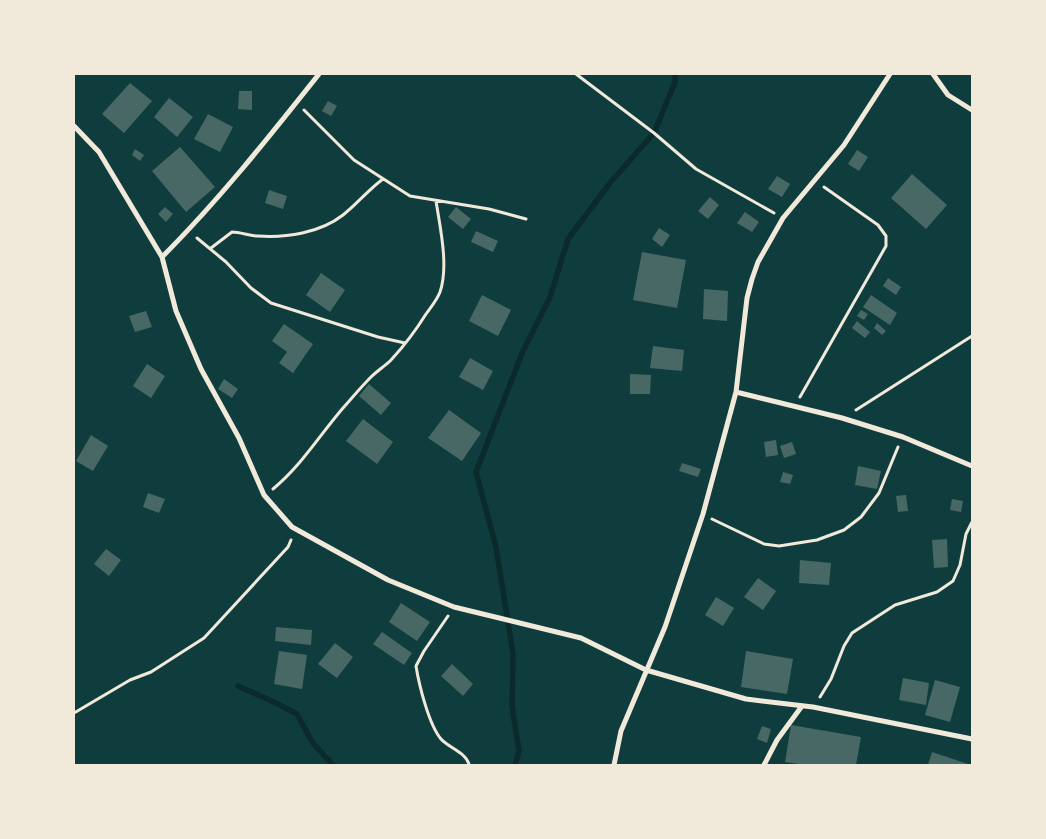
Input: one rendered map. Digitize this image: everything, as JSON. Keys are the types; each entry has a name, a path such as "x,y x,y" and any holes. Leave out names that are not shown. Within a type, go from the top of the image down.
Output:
{"street":[{"path":"162,257 246,166 319,74"},
{"path":"614,765 621,731 666,627 703,514 736,392 748,298 758,262 783,218 844,145 890,74"},
{"path":"933,74 948,95 972,110"},
{"path":"74,126 99,152 162,257 176,311 201,368 239,438 264,495 292,527 388,580 454,607 581,638 646,670 746,699 813,707 972,739"},
{"path":"736,392 842,418 902,437 972,466"},
{"path":"764,765 777,740 802,706"}],"path":[{"path":"576,74 654,133 696,169 783,218"},
{"path":"296,103 354,160 410,196 490,209 526,219"},
{"path":"210,248 232,232 256,236 282,236 303,233 330,223 345,214 368,190 383,180"},
{"path":"794,406 886,246 886,236 878,225 814,180"},
{"path":"264,495 287,478 353,397 406,343 440,291 443,266 436,201"},
{"path":"188,231 210,248 250,288 271,302 378,337 406,343"},
{"path":"842,418 972,336"},
{"path":"703,514 764,544 779,546 817,540 844,530 861,517 880,493 902,437"},
{"path":"813,707 831,679 844,646 852,633 895,605 937,592 953,581 960,566 966,534 972,522"},
{"path":"74,712 130,680 152,672 204,638 288,547 292,527"},
{"path":"454,607 416,666 435,730 441,739 466,758 469,765"}],"building":[{"path":"130,83 152,101 124,133 102,114"},
{"path":"239,91 252,91 252,110 238,109"},
{"path":"169,98 193,117 177,137 154,117"},
{"path":"328,101 337,106 331,116 322,111"},
{"path":"208,114 233,127 220,152 194,139"},
{"path":"180,147 215,187 186,212 152,171"},
{"path":"135,149 144,155 140,161 132,155"},
{"path":"857,150 868,157 859,171 848,164"},
{"path":"912,174 947,205 926,229 891,198"},
{"path":"777,176 790,184 782,197 768,189"},
{"path":"269,190 287,196 283,209 265,203"},
{"path":"710,197 719,205 708,219 698,211"},
{"path":"165,207 173,214 166,222 158,214"},
{"path":"456,207 471,219 463,229 448,217"},
{"path":"745,212 759,222 752,232 737,223"},
{"path":"659,228 670,235 662,247 652,239"},
{"path":"476,231 498,241 493,252 471,242"},
{"path":"642,252 686,260 677,308 633,300"},
{"path":"321,273 345,290 330,312 306,295"},
{"path":"888,278 901,287 896,295 883,286"},
{"path":"704,289 728,291 727,321 703,319"},
{"path":"482,295 511,310 498,336 469,321"},
{"path":"871,295 897,313 890,325 863,307"},
{"path":"861,310 868,314 864,320 857,316"},
{"path":"146,311 152,327 135,332 129,316"},
{"path":"857,321 870,332 865,338 852,328"},
{"path":"877,323 886,331 882,335 874,328"},
{"path":"284,324 313,344 293,373 279,363 287,352 272,341"},
{"path":"653,346 684,350 682,371 650,368"},
{"path":"470,358 493,371 483,390 459,377"},
{"path":"147,364 165,376 151,398 133,386"},
{"path":"630,374 651,375 650,394 630,394"},
{"path":"224,379 238,389 232,398 218,389"},
{"path":"369,384 391,403 381,415 359,396"},
{"path":"449,410 481,433 462,461 428,438"},
{"path":"363,419 393,442 377,464 346,441"},
{"path":"91,435 108,446 93,471 76,461"},
{"path":"776,440 778,455 766,457 764,442"},
{"path":"792,442 796,454 784,458 780,446"},
{"path":"682,463 701,469 698,477 679,471"},
{"path":"858,466 881,471 877,489 855,485"},
{"path":"783,472 793,475 790,484 780,482"},
{"path":"148,493 165,499 159,513 143,507"},
{"path":"906,495 908,511 898,512 896,496"},
{"path":"952,499 963,501 961,512 950,510"},
{"path":"947,539 948,567 934,568 932,540"},
{"path":"106,549 121,560 109,576 94,564"},
{"path":"800,560 831,563 829,585 799,583"},
{"path":"758,578 776,591 763,610 744,597"},
{"path":"716,597 734,608 723,626 705,615"},
{"path":"401,603 430,622 417,641 389,622"},
{"path":"276,627 312,630 311,645 275,641"},
{"path":"382,632 412,653 404,665 373,644"},
{"path":"335,643 353,657 337,678 318,664"},
{"path":"279,651 307,655 302,689 274,684"},
{"path":"746,651 793,659 787,694 741,687"},
{"path":"452,664 473,684 463,696 441,676"},
{"path":"903,678 929,683 926,705 899,700"},
{"path":"935,680 960,687 950,722 925,715"},
{"path":"791,725 861,737 856,765 805,765 785,762"},
{"path":"762,726 771,729 767,743 757,739"},
{"path":"932,752 971,765 928,765"}],"waterway":[{"path":"515,765 519,751 512,706 513,654 496,547 476,472 523,351 550,297 568,239 610,183 654,133 675,82 675,74"},
{"path":"238,686 297,714 312,742 333,765"}]}
